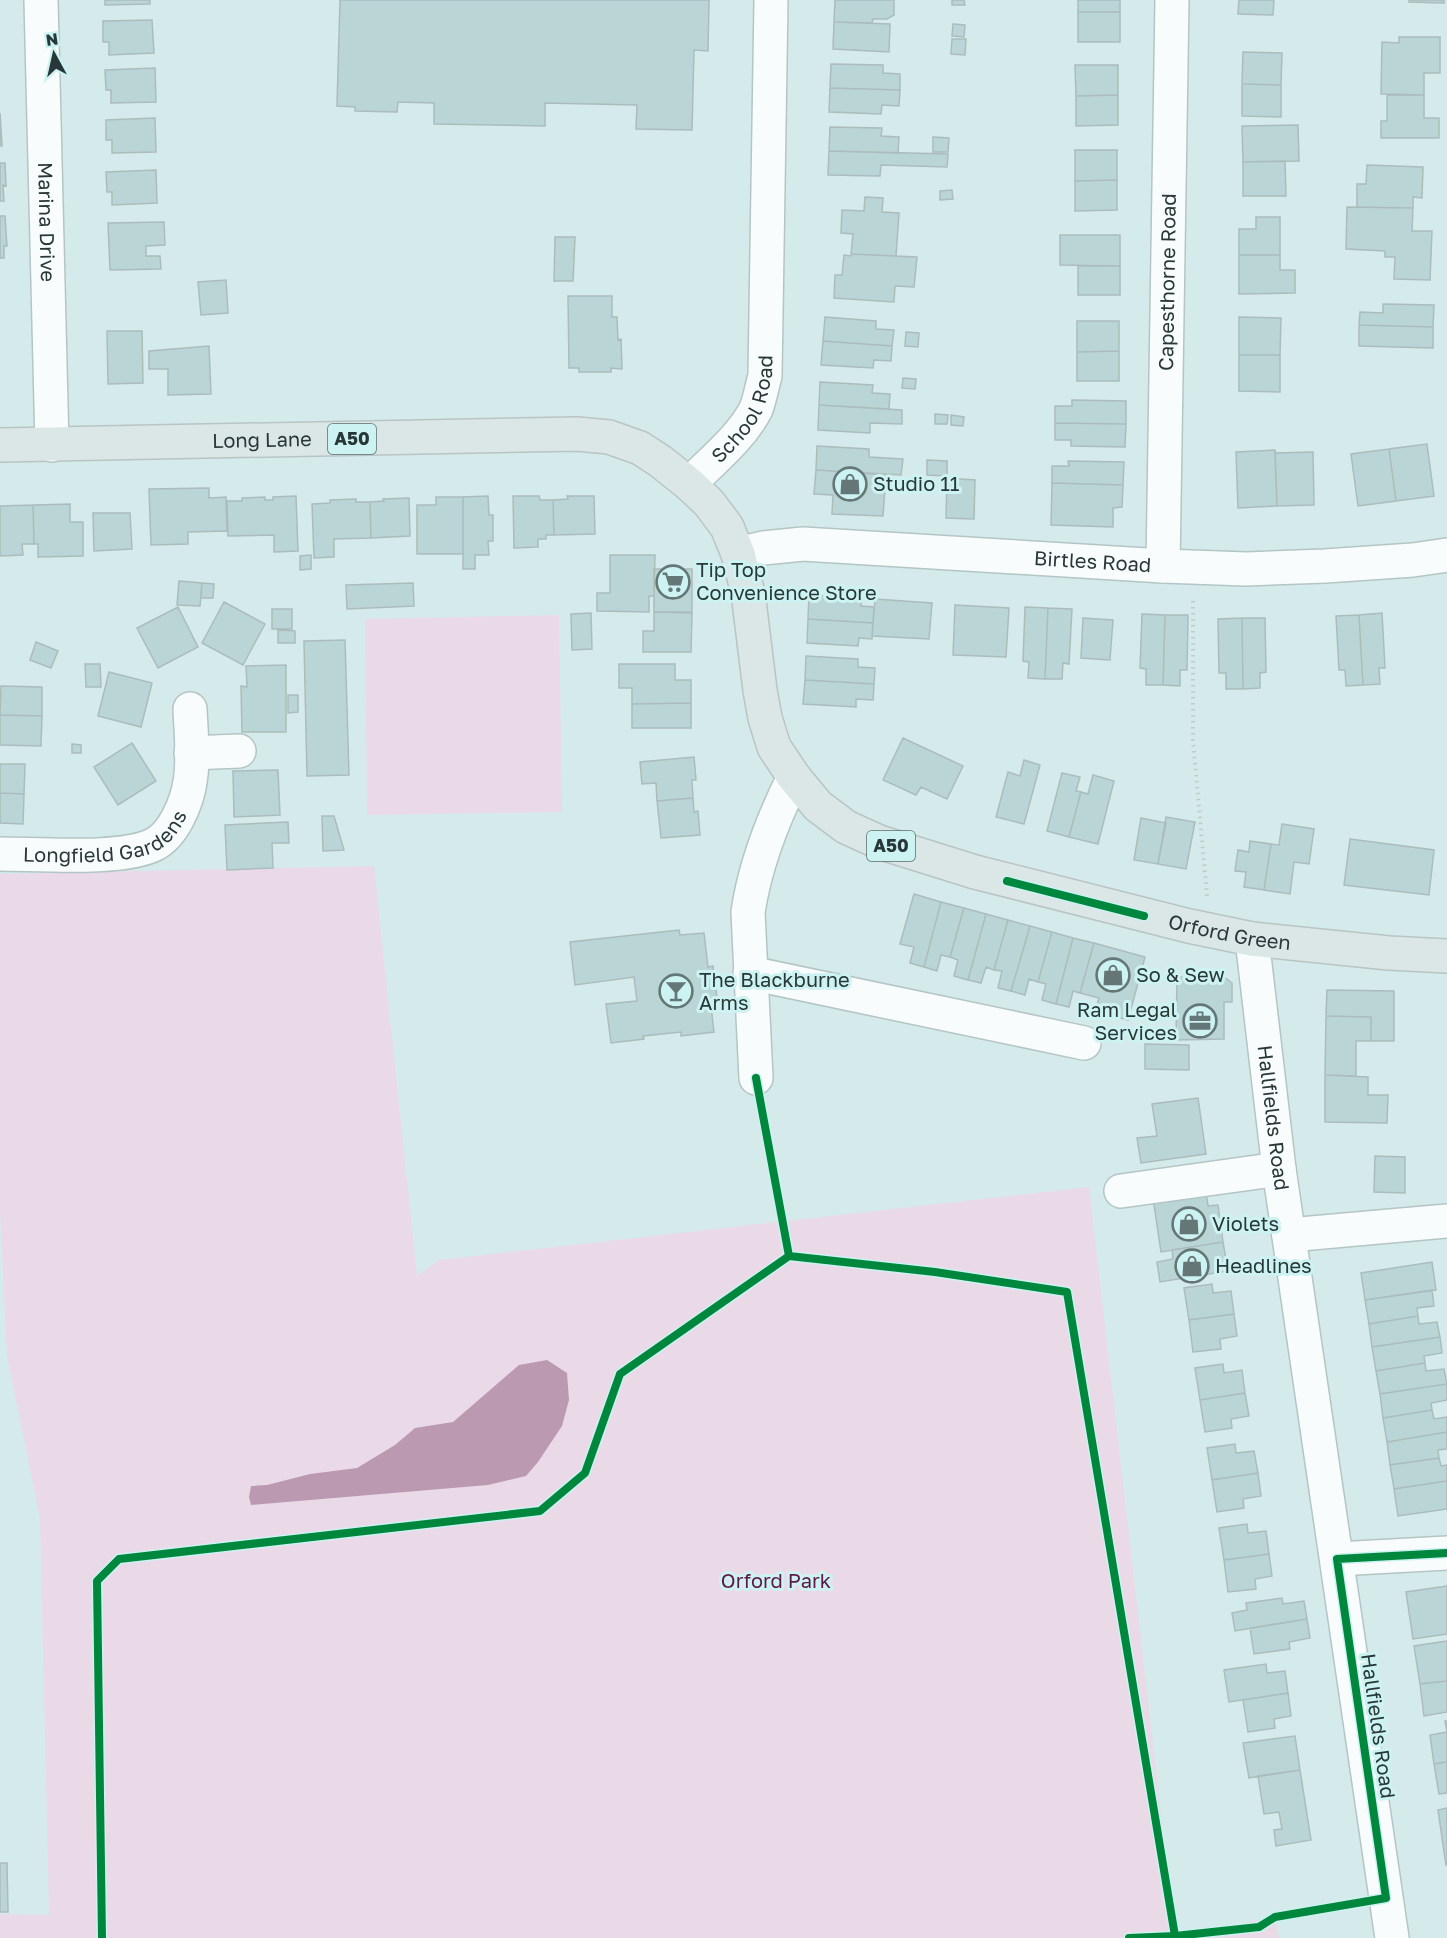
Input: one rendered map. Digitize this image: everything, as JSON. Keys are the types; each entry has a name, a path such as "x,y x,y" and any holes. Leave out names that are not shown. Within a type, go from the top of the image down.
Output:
{"main road":[{"name":"Long Lane","path":"0,445 595,435 623,440 640,448 689,484"},
{"name":"A50","path":"689,484 709,503 727,527 738,554 748,593 765,718 774,747 794,777"},
{"name":"Orford Green","path":"794,777 818,806 846,827 879,842 975,872 1092,903 1252,939 1389,953 1446,950"}],"street":[{"name":"Marina Drive","path":"41,0 52,445"},
{"name":"School Road","path":"689,484 747,422 757,407 765,376 771,0"},
{"name":"Capesthorne Road","path":"1163,566 1172,0"},
{"name":"Birtles Road","path":"738,554 763,548 802,544 1246,569 1413,560 1447,555"},
{"name":"Longfield Gardens","path":"0,854 108,854 156,844 175,823 185,802 190,781 190,709"},
{"path":"191,753 239,750"},
{"path":"756,1078 748,912 751,894 775,816 794,777"},
{"name":"Hallfields Road","path":"1252,939 1279,1169 1392,1938"},
{"path":"750,974 1084,1043"},
{"path":"1121,1191 1279,1169"},
{"path":"1289,1235 1447,1221"},
{"path":"1337,1559 1447,1553"}],"path":[{"path":"1193,600 1193,740 1208,899"}],"green space":[{"path":"559,615 562,812 367,815 365,619"},
{"name":"Orford Park","path":"374,866 417,1276 439,1260 1089,1187 1175,1936 1275,1917 1279,1938 0,1938 0,1914 49,1915 40,1518 7,1356 0,1211 0,874"}],"shaded area":[{"path":"547,1360 567,1373 569,1400 562,1426 526,1476 488,1485 251,1505 249,1497 251,1486 267,1485 310,1474 357,1468 395,1445 415,1428 453,1422 519,1365"}],"building":[{"path":"105,0 150,0 150,4 105,5"},
{"path":"340,0 709,0 708,51 694,50 692,130 636,129 637,105 545,103 545,126 434,124 434,103 398,102 397,112 355,111 355,107 337,106"},
{"path":"835,0 894,0 894,15 887,19 873,19 872,23 834,22"},
{"path":"952,0 964,0 965,5 952,5"},
{"path":"1078,0 1120,0 1120,12 1078,12"},
{"path":"1239,0 1274,0 1273,15 1238,14"},
{"path":"1409,0 1444,0 1444,3 1409,2"},
{"path":"1078,12 1120,12 1120,42 1078,42"},
{"path":"152,20 154,53 109,55 109,42 103,42 103,21"},
{"path":"834,22 890,24 889,52 833,49"},
{"path":"953,24 965,25 964,37 952,36"},
{"path":"1399,37 1440,37 1440,73 1424,73 1424,95 1381,94 1382,42 1399,43"},
{"path":"952,39 966,39 965,55 951,54"},
{"path":"1243,52 1282,53 1281,85 1242,84"},
{"path":"831,64 883,65 883,73 900,74 900,90 830,88"},
{"path":"1075,65 1118,65 1118,95 1076,96"},
{"path":"155,68 156,102 111,103 111,90 106,90 105,70"},
{"path":"1242,84 1281,85 1281,117 1242,116"},
{"path":"830,88 900,90 899,106 882,105 881,114 829,112"},
{"path":"1118,95 1118,125 1076,126 1076,96"},
{"path":"1387,95 1424,95 1424,118 1439,118 1439,138 1381,138 1381,121 1387,121"},
{"path":"0,113 2,146 0,146"},
{"path":"155,118 156,152 112,153 112,140 106,140 106,120"},
{"path":"1298,125 1299,161 1243,162 1242,126"},
{"path":"830,127 882,128 881,136 899,137 898,153 829,151"},
{"path":"933,137 949,138 948,152 933,152"},
{"path":"1075,150 1117,150 1117,180 1075,181"},
{"path":"829,151 948,154 947,167 881,165 880,176 828,175"},
{"path":"1285,161 1286,196 1243,196 1243,162"},
{"path":"0,163 5,163 4,201 0,201"},
{"path":"1367,165 1423,167 1422,198 1413,197 1413,208 1357,207 1357,184 1366,184"},
{"path":"156,170 157,203 112,205 112,192 107,192 106,172"},
{"path":"1117,180 1117,210 1075,211 1075,181"},
{"path":"952,190 953,199 940,200 940,191"},
{"path":"865,197 883,198 882,212 899,213 896,256 851,254 853,234 841,233 842,210 864,211"},
{"path":"1347,207 1413,208 1412,231 1432,231 1430,280 1394,279 1395,257 1385,257 1385,251 1346,249"},
{"path":"0,216 5,216 7,246 4,246 4,258 0,258"},
{"path":"1256,217 1280,217 1280,255 1239,255 1239,229 1256,229"},
{"path":"164,222 165,245 146,246 146,256 160,256 161,269 110,270 108,223"},
{"path":"1060,235 1120,235 1120,266 1060,265"},
{"path":"555,237 575,237 573,281 554,281"},
{"path":"851,254 917,257 914,287 895,286 894,302 834,298 835,275 842,275 844,255 851,256"},
{"path":"1239,255 1280,255 1280,270 1295,270 1295,293 1239,294"},
{"path":"1078,266 1120,266 1120,295 1078,295"},
{"path":"226,280 228,313 201,315 198,282"},
{"path":"568,296 612,296 612,317 617,317 618,340 621,339 622,369 611,368 611,372 579,372 579,368 569,368"},
{"path":"1383,304 1434,305 1433,327 1359,325 1360,312 1383,313"},
{"path":"825,317 876,321 876,329 894,330 892,346 823,341"},
{"path":"1239,317 1281,318 1280,355 1239,355"},
{"path":"1077,321 1119,321 1119,351 1077,352"},
{"path":"1359,325 1433,327 1433,348 1359,346"},
{"path":"107,331 142,331 143,383 108,384"},
{"path":"906,332 919,333 918,347 905,346"},
{"path":"823,341 892,346 891,361 874,360 873,368 821,365"},
{"path":"209,346 211,394 168,395 168,369 149,369 149,351"},
{"path":"1119,351 1119,381 1077,381 1077,352"},
{"path":"1239,355 1280,355 1280,392 1239,391"},
{"path":"903,378 916,379 915,389 902,388"},
{"path":"820,382 873,385 872,393 890,394 889,409 819,405"},
{"path":"1072,400 1126,401 1126,424 1055,423 1055,406 1072,406"},
{"path":"819,405 902,410 902,424 870,423 870,433 818,430"},
{"path":"935,414 948,415 947,424 935,424"},
{"path":"951,415 964,417 963,426 951,425"},
{"path":"1055,423 1126,424 1125,447 1071,446 1071,440 1055,440"},
{"path":"1427,444 1434,496 1396,501 1389,449"},
{"path":"817,446 869,449 869,457 903,459 901,475 816,470"},
{"path":"1389,449 1396,501 1358,506 1351,454"},
{"path":"1275,450 1277,506 1238,508 1236,452"},
{"path":"1313,452 1314,505 1277,506 1275,453"},
{"path":"927,460 947,461 947,476 927,475"},
{"path":"1068,461 1124,462 1123,485 1052,483 1052,466 1069,466"},
{"name":"Studio 11","path":"816,470 886,475 883,516 832,514 833,495 814,494"},
{"path":"947,478 975,480 974,519 946,518"},
{"path":"1052,483 1123,485 1122,507 1113,508 1113,527 1051,525"},
{"path":"209,488 209,498 226,497 227,531 188,532 188,544 151,545 149,489"},
{"path":"296,496 298,551 274,552 274,535 228,536 227,501 265,497 265,500 273,500 273,497"},
{"path":"488,496 489,515 493,515 493,541 488,541 489,555 475,555 475,569 463,569 463,497"},
{"path":"513,496 539,496 540,500 553,500 554,535 546,535 546,539 538,539 538,547 514,548"},
{"path":"567,496 594,496 595,534 554,535 553,500 568,499"},
{"path":"436,497 463,497 463,554 417,554 417,505 436,505"},
{"path":"409,498 410,536 371,538 370,502"},
{"path":"356,499 356,502 370,502 371,538 334,539 334,557 314,558 312,504 330,503 330,500"},
{"path":"70,504 70,522 83,522 83,556 38,557 38,544 34,544 33,505"},
{"path":"33,505 34,544 22,544 23,555 0,556 0,506"},
{"path":"93,513 130,513 132,549 94,551"},
{"path":"311,555 311,569 300,570 300,556"},
{"path":"610,555 655,555 654,596 649,596 649,612 597,611 597,593 610,593"},
{"name":"Tip Top Convenience Store","path":"654,569 692,569 692,612 654,612"},
{"path":"179,581 202,583 200,606 177,605"},
{"path":"202,583 214,584 213,598 201,598"},
{"path":"413,583 414,606 347,609 346,585"},
{"path":"809,595 862,598 861,606 874,607 873,623 808,619"},
{"path":"875,599 932,603 929,639 872,636"},
{"path":"224,602 265,624 243,665 202,643"},
{"path":"955,605 1009,608 1006,657 953,655"},
{"path":"178,607 198,647 158,668 137,628"},
{"path":"1025,607 1048,608 1045,679 1028,678 1029,662 1023,661"},
{"path":"1048,608 1072,609 1069,664 1063,663 1062,679 1045,679"},
{"path":"272,609 292,609 292,629 272,629"},
{"path":"654,612 692,613 691,652 643,652 643,631 654,631"},
{"path":"591,613 592,649 572,650 571,614"},
{"path":"1382,613 1385,668 1379,668 1380,684 1363,685 1359,615"},
{"path":"1142,614 1165,615 1163,685 1146,685 1146,669 1140,668"},
{"path":"1165,615 1188,615 1187,670 1180,670 1180,686 1163,685"},
{"path":"1359,615 1363,685 1346,686 1345,670 1339,670 1336,616"},
{"path":"1083,618 1113,620 1110,660 1081,658"},
{"path":"1242,618 1243,689 1226,689 1226,673 1219,673 1218,619"},
{"path":"1242,618 1265,618 1266,672 1260,673 1260,688 1243,689"},
{"path":"808,619 873,623 872,639 859,638 858,646 807,643"},
{"path":"278,630 295,631 295,643 278,643"},
{"path":"345,640 349,775 307,776 304,641"},
{"path":"36,642 58,651 51,668 30,660"},
{"path":"806,656 858,659 858,667 875,668 874,684 805,680"},
{"path":"85,664 100,664 101,687 86,687"},
{"path":"619,664 675,664 675,680 691,680 691,703 632,704 632,688 619,688"},
{"path":"286,665 286,732 242,732 241,686 247,687 246,666"},
{"path":"109,672 152,683 141,727 98,716"},
{"path":"805,680 874,684 873,700 856,699 856,707 803,704"},
{"path":"1,686 42,687 42,716 0,715"},
{"path":"288,695 298,695 298,712 288,713"},
{"path":"691,703 691,728 632,728 632,704"},
{"path":"0,715 42,716 41,746 0,745"},
{"path":"903,738 963,766 947,799 921,787 916,795 883,780"},
{"path":"132,743 156,781 118,805 94,767"},
{"path":"72,744 81,745 81,753 72,753"},
{"path":"694,757 696,780 692,780 693,798 657,801 656,783 642,784 640,762"},
{"path":"1024,760 1040,765 1024,824 996,817 1008,772 1020,776"},
{"path":"0,764 25,764 24,794 0,793"},
{"path":"278,770 280,815 234,817 233,771"},
{"path":"1062,773 1080,777 1076,791 1081,792 1069,837 1047,831"},
{"path":"1093,775 1114,781 1098,844 1069,837 1081,792 1088,794"},
{"path":"0,793 24,794 23,824 0,823"},
{"path":"693,798 694,812 698,811 700,835 661,838 657,801"},
{"path":"322,816 334,816 344,850 323,851"},
{"path":"1166,817 1195,822 1186,869 1158,864"},
{"path":"1141,818 1166,823 1158,864 1134,860"},
{"path":"288,822 289,843 272,843 273,868 227,870 225,825"},
{"path":"1282,824 1314,829 1309,864 1294,862 1290,894 1264,890 1271,844 1279,845"},
{"path":"1350,839 1434,850 1429,895 1344,885"},
{"path":"1250,841 1271,844 1264,890 1244,887 1246,872 1235,871 1238,850 1249,852"},
{"path":"914,894 941,902 924,967 910,963 914,947 900,944"},
{"path":"941,902 964,908 950,957 941,955 937,971 924,967"},
{"path":"964,908 986,914 968,980 954,976 958,960 950,957"},
{"path":"986,914 1008,920 994,970 986,967 981,983 968,980"},
{"path":"1008,920 1030,926 1011,991 998,988 1002,971 994,970"},
{"path":"1030,926 1052,932 1038,982 1029,979 1025,995 1011,991"},
{"name":"The Blackburne Arms","path":"679,930 680,935 704,933 708,967 713,966 717,998 710,998 714,1032 681,1036 681,1032 643,1036 644,1039 611,1043 606,1004 637,1001 634,977 575,985 570,942"},
{"path":"1052,932 1073,938 1056,1004 1042,1000 1046,984 1038,982"},
{"path":"1073,938 1094,943 1080,993 1073,991 1069,1007 1056,1004"},
{"name":"So & Sew","path":"1094,943 1145,957 1128,1020 1095,1011 1099,998 1080,993"},
{"name":"Ram Legal Services","path":"1177,977 1224,977 1232,983 1232,1002 1224,1002 1224,1039 1176,1040"},
{"path":"1327,990 1394,991 1394,1041 1371,1041 1371,1017 1326,1016"},
{"path":"1326,1016 1371,1017 1371,1041 1356,1041 1356,1076 1325,1075"},
{"path":"1145,1044 1189,1045 1189,1070 1145,1069"},
{"path":"1325,1075 1368,1077 1368,1095 1388,1095 1387,1123 1325,1122"},
{"path":"1198,1098 1206,1154 1141,1163 1137,1138 1157,1136 1152,1104"},
{"path":"1375,1156 1405,1157 1405,1193 1374,1192"},
{"name":"Violets","path":"1206,1190 1208,1206 1218,1205 1223,1242 1161,1252 1153,1198"},
{"name":"Headlines","path":"1223,1242 1228,1271 1160,1282 1157,1262 1173,1259 1172,1250"},
{"path":"1432,1262 1436,1290 1365,1300 1361,1273"},
{"path":"1212,1284 1213,1293 1231,1291 1234,1314 1189,1320 1184,1288"},
{"path":"1432,1290 1434,1306 1417,1308 1418,1316 1369,1324 1365,1300"},
{"path":"1234,1314 1237,1336 1220,1339 1221,1349 1193,1352 1189,1320"},
{"path":"1418,1316 1419,1324 1437,1322 1440,1337 1372,1347 1369,1324"},
{"path":"1440,1337 1442,1353 1424,1356 1425,1363 1376,1371 1372,1347"},
{"path":"1425,1363 1426,1371 1444,1369 1447,1384 1380,1394 1376,1371"},
{"path":"1223,1364 1224,1373 1242,1370 1245,1393 1200,1400 1195,1368"},
{"path":"1447,1384 1447,1400 1431,1403 1432,1410 1383,1418 1380,1394"},
{"path":"1245,1393 1249,1416 1231,1419 1232,1428 1205,1432 1200,1400"},
{"path":"1432,1410 1434,1419 1447,1417 1447,1432 1387,1442 1383,1418"},
{"path":"1447,1432 1447,1449 1438,1450 1439,1458 1390,1465 1387,1442"},
{"path":"1235,1444 1236,1453 1254,1451 1258,1473 1212,1480 1207,1448"},
{"path":"1439,1458 1441,1466 1447,1465 1447,1481 1394,1489 1390,1465"},
{"path":"1258,1473 1261,1496 1243,1499 1244,1508 1217,1512 1212,1480"},
{"path":"1447,1481 1447,1509 1398,1516 1394,1489"},
{"path":"1247,1524 1248,1533 1266,1531 1269,1554 1224,1560 1219,1528"},
{"path":"1269,1554 1272,1576 1255,1579 1256,1589 1228,1592 1224,1560"},
{"path":"1447,1586 1447,1634 1413,1639 1406,1592"},
{"path":"1282,1598 1283,1604 1304,1601 1307,1619 1235,1631 1232,1613 1247,1610 1246,1603"},
{"path":"1307,1619 1310,1638 1289,1642 1290,1649 1254,1654 1250,1628"},
{"path":"1447,1641 1447,1681 1420,1684 1414,1646"},
{"path":"1266,1664 1267,1673 1285,1671 1288,1693 1229,1702 1224,1670"},
{"path":"1447,1681 1447,1712 1424,1716 1420,1684"},
{"path":"1288,1693 1291,1716 1274,1719 1275,1728 1248,1732 1243,1700"},
{"path":"1447,1732 1447,1762 1434,1764 1430,1735"},
{"path":"1295,1736 1300,1770 1249,1778 1243,1743"},
{"path":"1447,1762 1447,1793 1439,1794 1434,1764"},
{"path":"1300,1770 1311,1840 1276,1846 1274,1830 1282,1829 1279,1812 1264,1814 1258,1776"},
{"path":"1447,1808 1447,1865 1446,1865 1438,1810"},
{"path":"0,1863 7,1863 8,1912 0,1912"}],"cycle path":[{"path":"1007,881 1144,916"},
{"path":"756,1078 789,1256 935,1272 1067,1292 1175,1936"},
{"path":"102,1938 97,1581 119,1559 540,1511 585,1473 620,1374 789,1256"},
{"path":"1129,1938 1175,1936 1259,1927 1275,1917 1386,1898 1337,1559 1447,1553"}],"place":[{"name":"Studio 11","path":"850,484"},
{"name":"Tip Top Convenience Store","path":"673,582"},
{"name":"So & Sew","path":"1113,975"},
{"name":"The Blackburne Arms","path":"676,991"},
{"name":"Ram Legal Services","path":"1200,1021"},
{"name":"Violets","path":"1189,1224"},
{"name":"Headlines","path":"1192,1266"}]}
